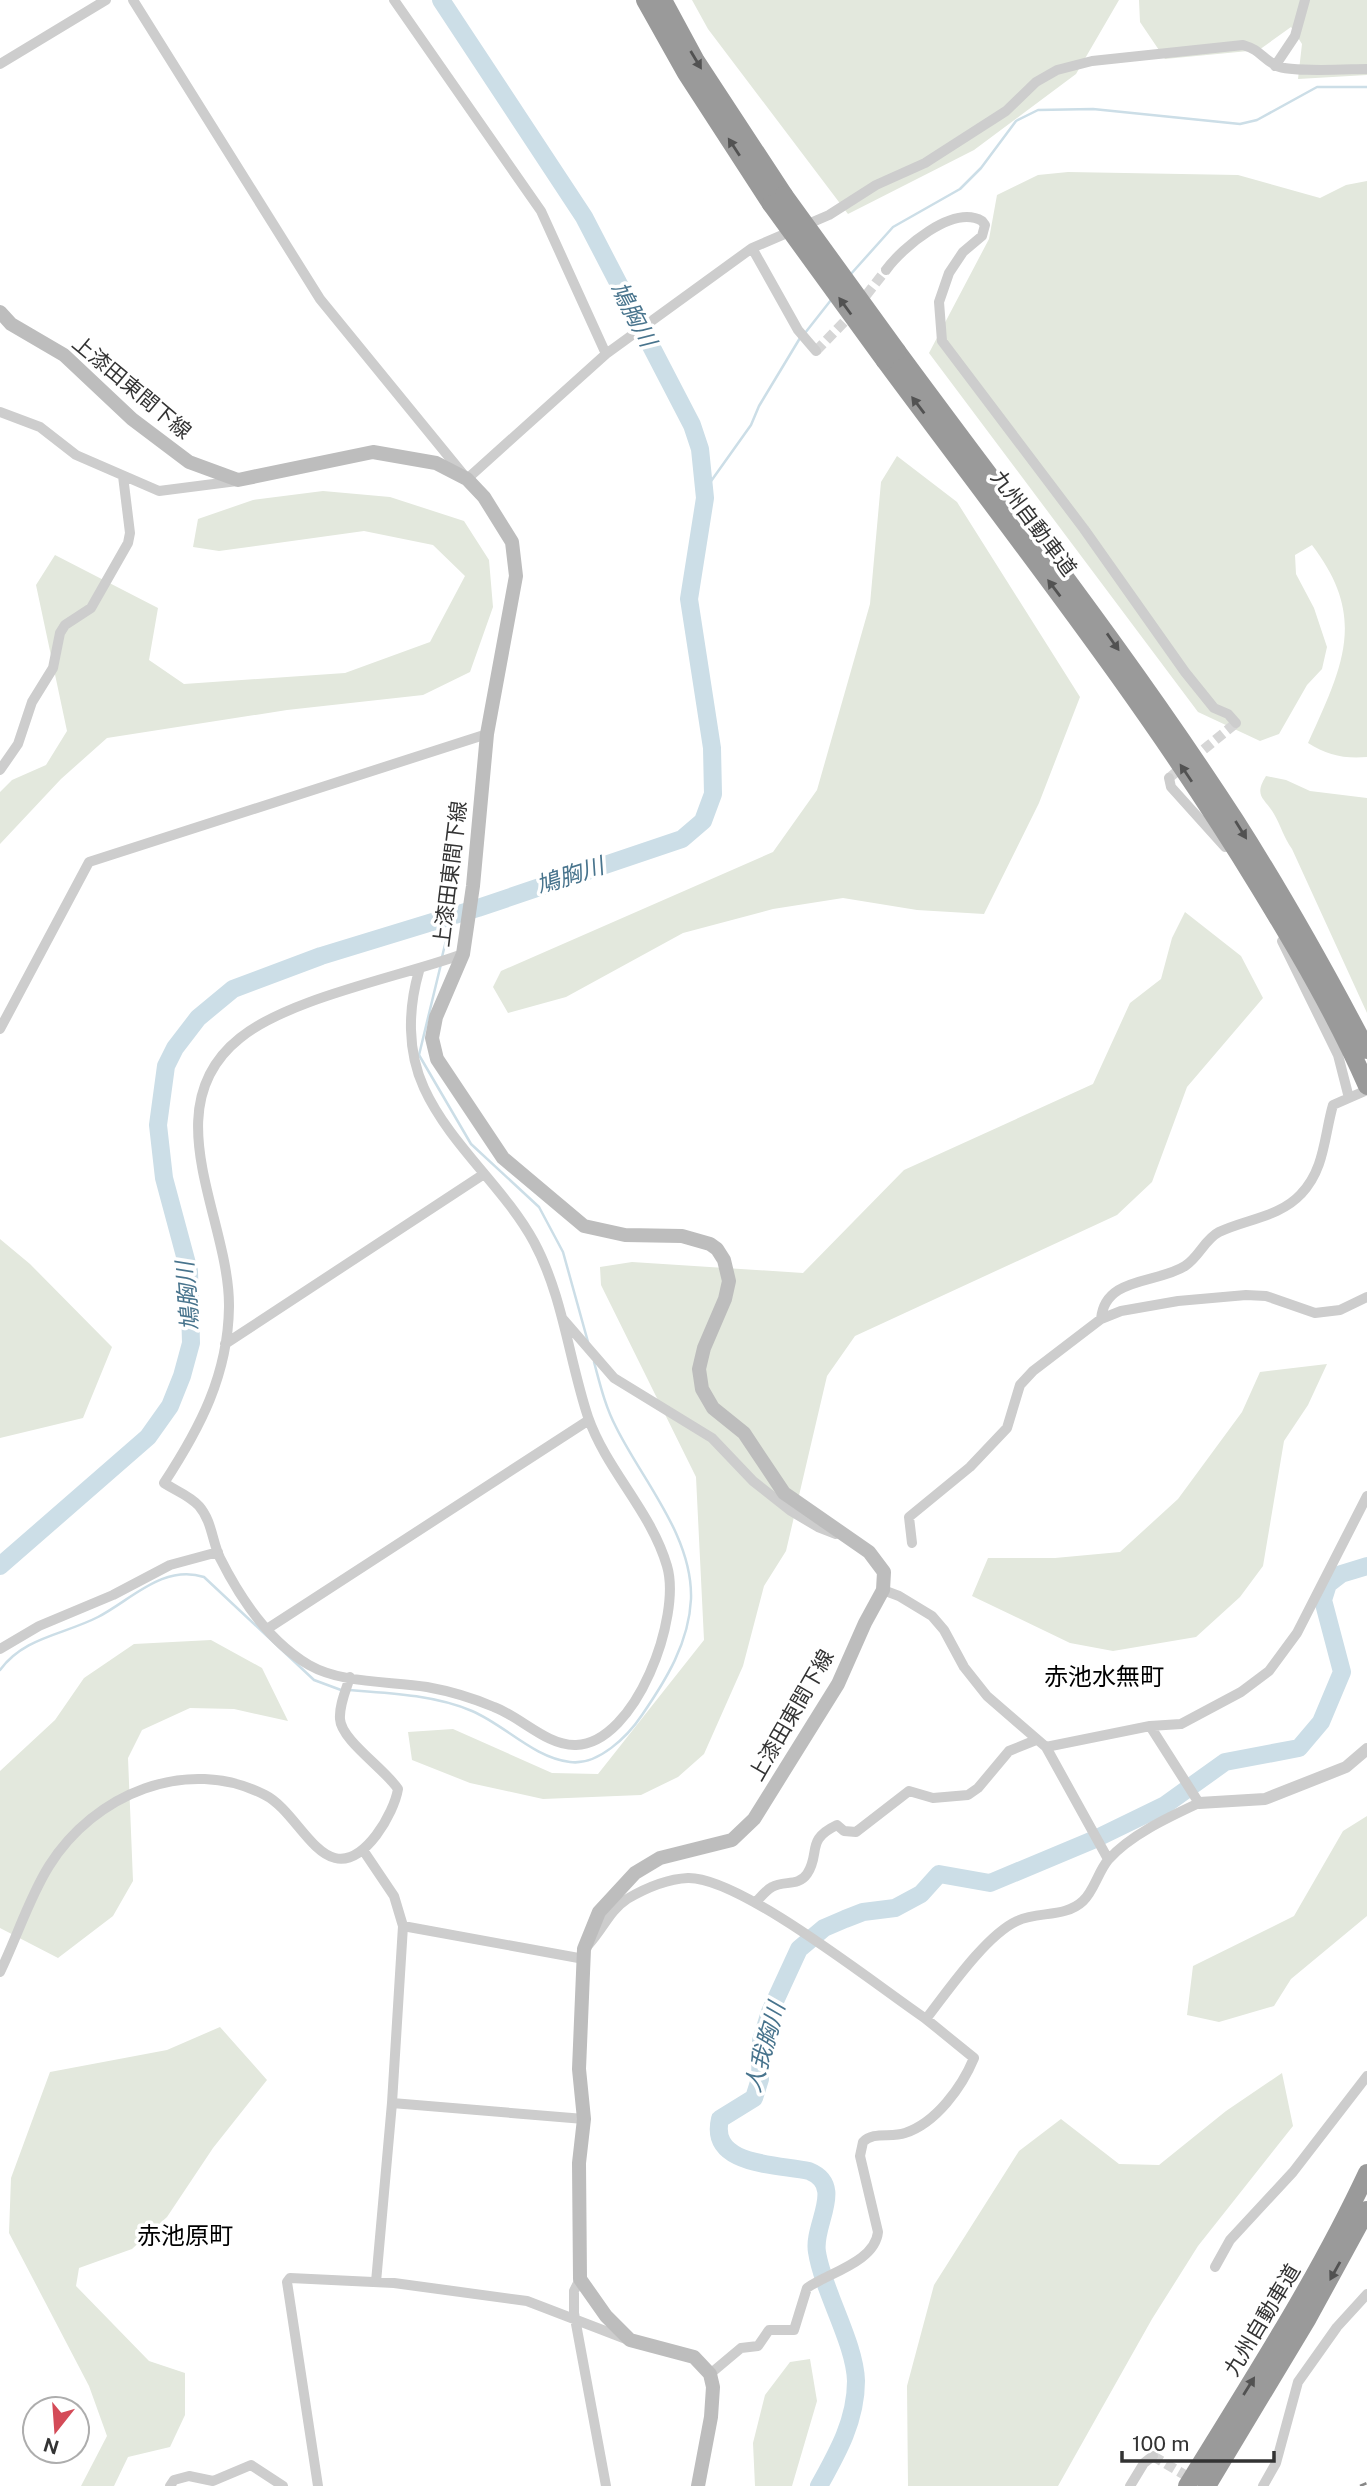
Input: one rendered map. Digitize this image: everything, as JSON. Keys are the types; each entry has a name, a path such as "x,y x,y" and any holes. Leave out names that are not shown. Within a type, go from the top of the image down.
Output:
{"highway":[{"name":"九州自動車道","path":"645,0 686,73 891,356 1223,829 1300,955 1359,1093"},
{"name":"九州自動車道","path":"663,0 778,199"},
{"name":"九州自動車道","path":"891,356 1169,721 1236,821 1313,947 1367,1050"},
{"name":"九州自動車道","path":"1187,2486 1292,2315 1341,2229 1367,2173"},
{"name":"九州自動車道","path":"1207,2486 1308,2318 1367,2210"}],"main road":[{"name":"上漆田東間下線","path":"0,312 11,324 64,355 132,419 189,462 238,481 373,452 436,463 467,478 500,520 516,560 511,611 487,734 473,886 463,954 436,1017 432,1038 437,1059 503,1158 584,1226 625,1235 682,1236 710,1244 717,1249 724,1260 729,1281 725,1299 704,1348 699,1369 702,1389 713,1408 744,1433 784,1493 849,1538 878,1563 884,1573 883,1590 838,1684 754,1819 732,1839 660,1858 635,1873 615,1891 599,1912 584,1954 579,2069 584,2119 579,2176 580,2279"},
{"path":"580,2279 606,2316 630,2340 694,2357 710,2374 713,2387 711,2417 698,2486"}],"street":[{"path":"0,64 106,0"},
{"path":"133,0 320,299 467,478 606,354 751,248 829,215 876,185 925,163 1006,111 1036,82 1057,71 1092,61 1243,45 1259,50 1275,66 1290,70 1367,69"},
{"path":"394,0 541,211 606,354"},
{"path":"1275,66 1295,36 1305,0"},
{"path":"886,270 916,239 949,222 970,217 982,221 985,225 982,236 962,252 952,266 939,302 942,341 1084,529 1185,672 1214,708 1228,714 1236,723"},
{"path":"751,248 798,330 816,351"},
{"path":"0,412 40,427 76,455 159,491 238,481"},
{"path":"0,770 18,744 33,702 50,675 60,633 65,625 91,608 128,543 130,533 123,476"},
{"path":"0,1030 89,862 487,734"},
{"path":"1101,1319 1107,1298 1119,1289 1187,1265 1218,1233 1292,1203 1319,1168 1333,1105 1359,1093 1278,932 1239,866 1171,787 1169,778"},
{"path":"419,971 412,996 411,1041 415,1067 438,1113 524,1224 537,1246 562,1318 589,1420 609,1461 658,1541 668,1569 671,1594 657,1660 614,1726 599,1738 573,1746 547,1738 496,1707 454,1693 350,1676 313,1667 267,1629 247,1605 218,1552 209,1522 200,1508 188,1496 164,1483 206,1415 225,1344 229,1306 225,1267 202,1165 198,1109 209,1072 240,1037 260,1024 314,1002 419,971 463,954"},
{"path":"225,1344 484,1174"},
{"path":"912,1543 909,1517 970,1467 1007,1428 1020,1385 1077,1334 1101,1319 1121,1311 1178,1301 1246,1295 1266,1296 1315,1313 1340,1310 1367,1297"},
{"path":"562,1318 614,1378 712,1438 753,1480 790,1511 818,1527 849,1538"},
{"path":"267,1629 589,1420"},
{"path":"1046,1746 1150,1726 1181,1724 1241,1692 1269,1671 1297,1633 1367,1496"},
{"path":"0,1649 39,1626 113,1595 170,1565 218,1552"},
{"path":"883,1590 899,1596 932,1616 944,1630 964,1667 987,1696 1046,1746 1108,1859"},
{"path":"0,1972 49,1867 65,1844 99,1815 139,1788 154,1783 207,1778 247,1787 275,1801 323,1853 336,1858 351,1858 363,1850 396,1801 397,1789 388,1775 348,1737 341,1726 341,1706 350,1676"},
{"path":"1150,1726 1199,1804"},
{"path":"756,1902 774,1885 800,1881 809,1871 813,1844 824,1831 836,1825 856,1832 909,1791 933,1798 968,1796 1009,1751 1037,1740"},
{"path":"926,2019 958,1976 999,1934 1027,1917 1069,1910 1084,1900 1108,1859 1165,1819 1199,1804 1265,1799 1346,1767 1367,1749"},
{"path":"363,1850 394,1896 403,1926 392,2103 376,2282"},
{"path":"403,1926 584,1954 610,1914 624,1901 664,1883 688,1878 710,1882 756,1902 926,2019 974,2058 966,2075 928,2121 907,2133 867,2138 860,2149 878,2232 876,2243 867,2254 807,2288 794,2330 769,2330 758,2346 741,2348 710,2374"},
{"path":"1215,2267 1230,2240 1293,2172 1367,2076"},
{"path":"392,2103 584,2119"},
{"path":"318,2486 288,2283 290,2278 376,2282 527,2301 630,2340"},
{"path":"580,2279 573,2291 606,2486"},
{"path":"1263,2486 1276,2463 1298,2382 1337,2327 1367,2294"},
{"path":"1130,2486 1144,2463 1153,2456"},
{"path":"170,2486 174,2480 189,2476 213,2481 251,2465 283,2486"}],"shaded area":[{"path":"692,0 1119,0 1076,74 974,150 848,214 708,29"},
{"path":"1139,0 1367,0 1367,75 1298,79 1302,44 1291,27 1259,50 1165,59 1140,22"},
{"path":"1068,172 1238,175 1320,198 1346,185 1367,181 1367,757 1336,755 1308,743 1332,689 1344,641 1340,595 1329,571 1312,545 1295,555 1296,574 1314,608 1327,647 1322,669 1307,685 1279,734 1260,741 1198,712 929,353 989,239 997,195 1038,175"},
{"path":"897,456 957,502 1080,697 1039,803 984,914 917,910 843,898 773,909 683,933 566,997 508,1013 493,987 501,971 773,852 817,790 870,604 881,482"},
{"path":"323,491 390,497 464,521 489,560 493,607 470,672 423,695 287,710 107,738 61,779 0,844 0,792 12,780 46,765 67,731 36,585 55,555 158,608 149,660 184,684 345,673 430,642 465,576 433,545 364,531 219,551 193,547 198,519 253,500"},
{"path":"1266,776 1286,780 1310,791 1367,798 1367,1013 1292,849 1260,793"},
{"path":"1185,912 1241,956 1263,998 1187,1087 1152,1182 1117,1215 855,1336 827,1376 786,1551 764,1586 743,1666 704,1754 678,1777 641,1795 543,1799 470,1783 412,1760 408,1732 453,1729 552,1773 598,1774 704,1640 696,1477 601,1285 600,1267 632,1262 803,1273 904,1170 1093,1084 1130,1003 1161,979 1172,938"},
{"path":"0,1239 30,1264 112,1347 83,1418 0,1438"},
{"path":"1327,1364 1308,1405 1284,1441 1263,1566 1240,1597 1196,1637 1113,1651 1070,1643 972,1596 988,1558 1055,1558 1120,1552 1178,1499 1242,1412 1260,1372"},
{"path":"211,1640 262,1668 288,1721 234,1709 190,1708 142,1730 128,1758 133,1881 113,1916 58,1958 0,1928 0,1771 55,1720 84,1678 134,1644"},
{"path":"1367,1816 1367,1916 1291,1979 1274,2006 1219,2022 1187,2015 1193,1966 1294,1916 1343,1831"},
{"path":"220,2027 267,2080 213,2148 167,2217 132,2249 79,2268 76,2286 149,2361 185,2373 185,2415 170,2447 128,2457 114,2486 81,2486 107,2436 89,2386 9,2233 11,2178 50,2072 167,2050"},
{"path":"1282,2073 1293,2126 1198,2246 1152,2319 1058,2486 908,2486 907,2386 934,2285 1019,2151 1061,2119 1119,2164 1159,2165 1226,2111"},
{"path":"810,2359 817,2401 792,2486 755,2486 753,2443 765,2395 790,2362"}],"waterway":[{"name":"鳩胸川","path":"0,1566 148,1437 170,1406 182,1376 191,1343 189,1271 164,1178 158,1125 166,1066 175,1048 198,1018 233,989 321,956 478,908 682,839 703,821 713,794 712,748 689,599 705,498 700,449 692,425 584,217 441,0"},
{"path":"850,275 893,227 960,189 981,168 1016,121 1038,110 1093,109 1240,124 1257,120 1317,87 1367,87"},
{"path":"805,333 831,300"},
{"path":"704,491 751,425 759,406 800,338"},
{"path":"442,957 452,916"},
{"path":"441,964 419,1055 471,1144 539,1207 563,1252 588,1342"},
{"path":"348,1690 442,1701 484,1717 544,1754 570,1762 581,1762 601,1754 611,1748 636,1723 668,1675 681,1646 691,1599 689,1576 675,1531 612,1419 594,1362"},
{"name":"人我胸川","path":"819,2486 849,2422 856,2381 850,2350 825,2283 817,2252 825,2207 825,2186 820,2178 809,2171 763,2164 735,2154 725,2146 719,2134 720,2119 754,2098 760,2079 761,2041 770,2012 799,1949 824,1928 845,1919 863,1912 895,1908 921,1894 939,1874 990,1883 1093,1840 1165,1805 1225,1762 1299,1748 1321,1722 1342,1672 1323,1600 1328,1584 1341,1574 1367,1566"},
{"path":"0,1670 32,1643 98,1617 161,1579 189,1574 204,1577 314,1680 341,1690"}],"tunnel":[{"path":"816,351 849,317 886,270"},
{"path":"1169,778 1236,723"},
{"path":"1153,2456 1195,2481"}],"railway":[{"path":"1360,2486 1367,2483"}],"district":[{"name":"赤池水無町","path":"1104,1676"},
{"name":"赤池原町","path":"185,2235"}]}
